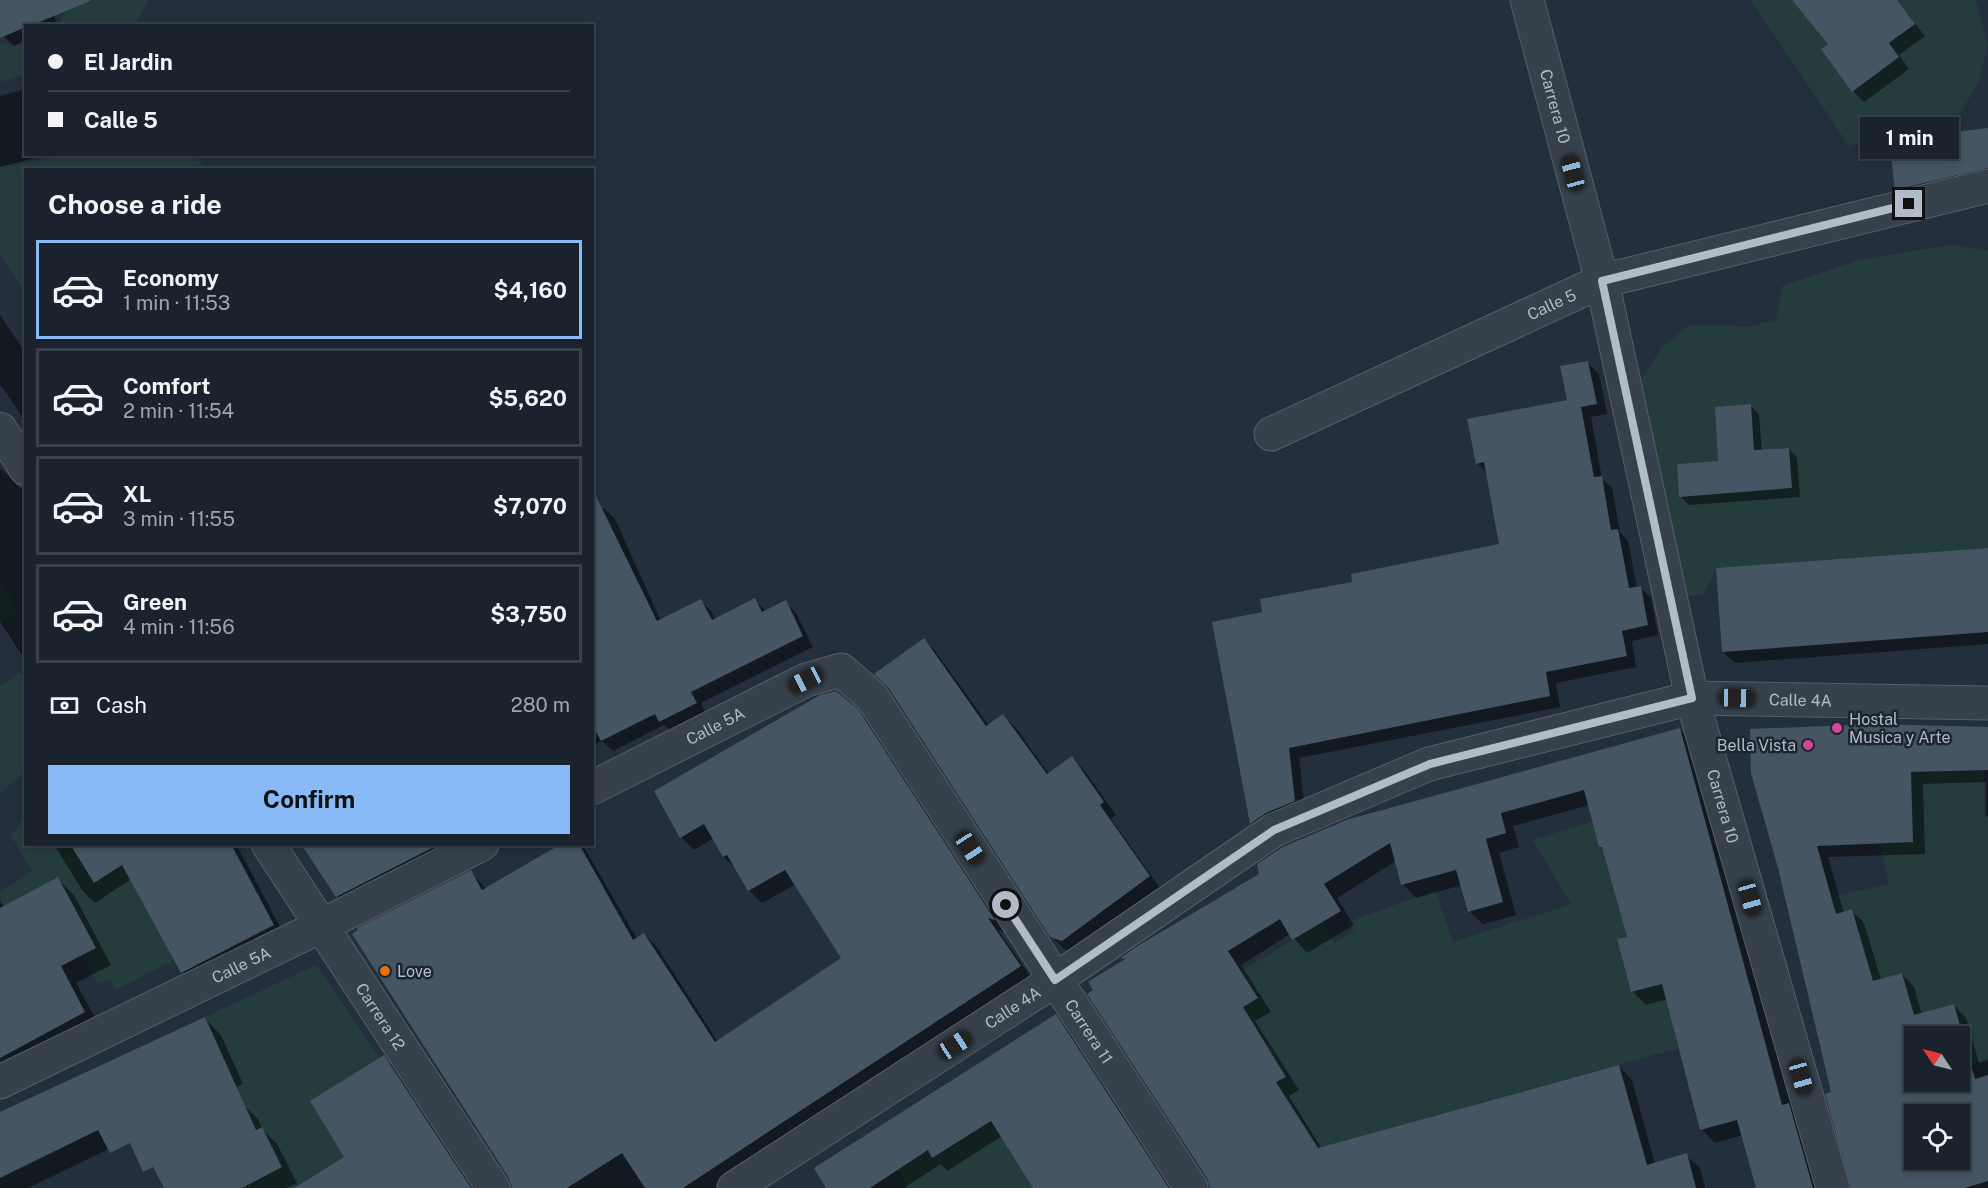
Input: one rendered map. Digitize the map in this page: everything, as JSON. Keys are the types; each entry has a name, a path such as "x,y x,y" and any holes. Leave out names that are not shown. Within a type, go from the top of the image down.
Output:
{"street":[{"name":"Carrera 10","path":"1527,0 1602,281 1692,698 1833,1188"},
{"name":"Calle 5","path":"1271,434 1602,281 1988,186"},
{"path":"7,430 24,465"},
{"name":"Calle 5A","path":"594,787 806,680 841,670"},
{"name":"Carrera 11","path":"841,670 872,697 1191,1188"},
{"name":"Calle 4A","path":"735,1188 1055,980 1274,830 1430,764 1692,698 1988,703"},
{"name":"Carrera 12","path":"269,846 493,1188"},
{"name":"Calle 5A","path":"0,1082 321,926 478,846"}],"green space":[{"path":"70,0 149,0 135,24 59,24"},
{"path":"1751,0 1792,0 1807,18 1887,0 1821,49 1852,92 1899,57 1889,43 1914,24 1897,0 1974,0 1988,44 1978,84 1958,116 1899,129 1849,146"},
{"path":"24,41 24,75 0,82 0,43 11,46"},
{"path":"62,156 197,156 203,168 24,168 24,291 0,253 0,167"},
{"path":"1951,245 1988,251 1988,548 1716,568 1703,595 1679,597 1650,450 1641,379 1662,347 1688,326 1747,327 1776,320 1782,286 1861,259","holes":["1751,404 1754,450 1789,448 1792,488 1679,496 1677,464 1718,461 1715,407"]},
{"path":"0,580 19,611 0,623"},
{"path":"20,672 24,679 24,773 0,793 0,686"},
{"path":"1984,770 1985,815 1988,816 1988,1058 1970,1065 1970,1026 1960,1026 1954,1004 1885,1024 1881,1010 1910,1001 1902,973 1873,981 1852,909 1834,915 1831,897 1889,884 1880,843 1913,841 1911,772"},
{"path":"24,816 24,846 78,846 73,849 94,883 122,865 174,960 116,990 110,978 98,984 82,955 95,948 58,877 2,907 0,893 32,871 11,836"},
{"path":"1592,821 1599,847 1645,835 1617,900 1627,937 1617,940 1631,992 1663,984 1678,1048 1318,1148 1276,1082 1286,1076 1241,1008 1258,997 1241,971 1323,922 1335,943 1354,931 1348,922 1435,890 1453,942 1571,904 1533,840"},
{"path":"316,965 380,1058 310,1101 344,1157 296,1186 297,1188 242,1188 282,1167 262,1127 236,1140 236,1087 205,1017"},
{"path":"991,1121 1033,1188 908,1188 897,1170 928,1150 933,1158"}],"building":[{"path":"0,0 90,0 35,24 24,24 24,28 0,38"},
{"path":"1792,0 1897,0 1915,24 1889,43 1899,57 1852,92 1821,49 1828,44"},
{"path":"1988,128 1988,168 1895,190 1889,140"},
{"path":"1588,361 1597,404 1581,407 1594,477 1602,476 1611,530 1618,529 1629,588 1641,586 1648,625 1622,631 1627,656 1546,672 1550,696 1289,748 1295,801 1266,813 1250,824 1212,622 1262,612 1260,599 1352,582 1351,574 1499,544 1484,462 1476,464 1467,419 1567,400 1560,366"},
{"path":"1751,404 1754,450 1789,448 1792,488 1679,497 1677,464 1718,461 1715,407"},
{"path":"594,492 657,621 701,599 712,620 755,598 762,612 786,600 803,636 691,692 697,703 659,722 655,714 601,741 594,729"},
{"path":"1988,548 1988,632 1722,652 1716,568"},
{"path":"924,638 986,726 1003,714 1047,774 1072,756 1104,802 1100,805 1150,876 1062,941 1050,937 888,687 874,674"},
{"path":"836,691 858,709 995,920 988,918 1021,966 683,1188 645,1188 622,1153 567,1188 512,1188 509,1178 352,934 358,930 357,928 471,870 482,890 558,846 580,846 633,940 644,933 715,1042 841,958 785,870 748,891 727,855 723,857 704,824 680,838 654,791 820,695"},
{"path":"1877,724 1988,727 1988,770 1911,772 1913,842 1817,846 1836,914 1852,909 1873,981 1902,973 1914,1015 1954,1004 1960,1026 1904,1026 1904,1092 1970,1092 1970,1061 1975,1079 1988,1075 1988,1181 1965,1188 1851,1188 1825,1094 1831,1092 1778,868 1751,773 1750,729"},
{"path":"1680,728 1782,1105 1789,1103 1813,1188 1756,1188 1737,1120 1700,1130 1662,984 1631,992 1617,939 1627,937 1584,790 1501,813 1506,833 1486,839 1503,902 1468,912 1456,870 1401,885 1390,843 1324,884 1341,911 1292,940 1280,919 1228,951 1258,998 1243,1007 1286,1077 1276,1082 1318,1148 1619,1065 1647,1165 1687,1153 1696,1188 1210,1188 1207,1178 1087,994 1093,990 1088,982 1125,959 1121,958 1136,947 1259,874 1257,864 1283,847 1346,820"},
{"path":"71,846 232,846 274,925 181,973 122,865 94,883"},
{"path":"302,846 436,846 336,897"},
{"path":"58,877 96,948 61,966 85,1012 0,1058 0,908"},
{"path":"1056,1014 1169,1188 1033,1188 991,1121 932,1158 928,1150 870,1188 826,1188 814,1168"},
{"path":"205,1017 256,1130 262,1127 282,1167 242,1188 164,1188 153,1167 143,1172 130,1143 110,1153 98,1130 0,1178 0,1112"},
{"path":"384,1055 471,1188 294,1188 344,1157 310,1101"}],"place":[{"name":"Hostal Musica y Arte","path":"1837,728"},
{"name":"Bella Vista","path":"1808,745"},
{"name":"Love","path":"385,971"}],"route":[{"path":"1006,905 1055,980 1274,830 1430,764 1692,698 1602,281 1909,204"}]}
